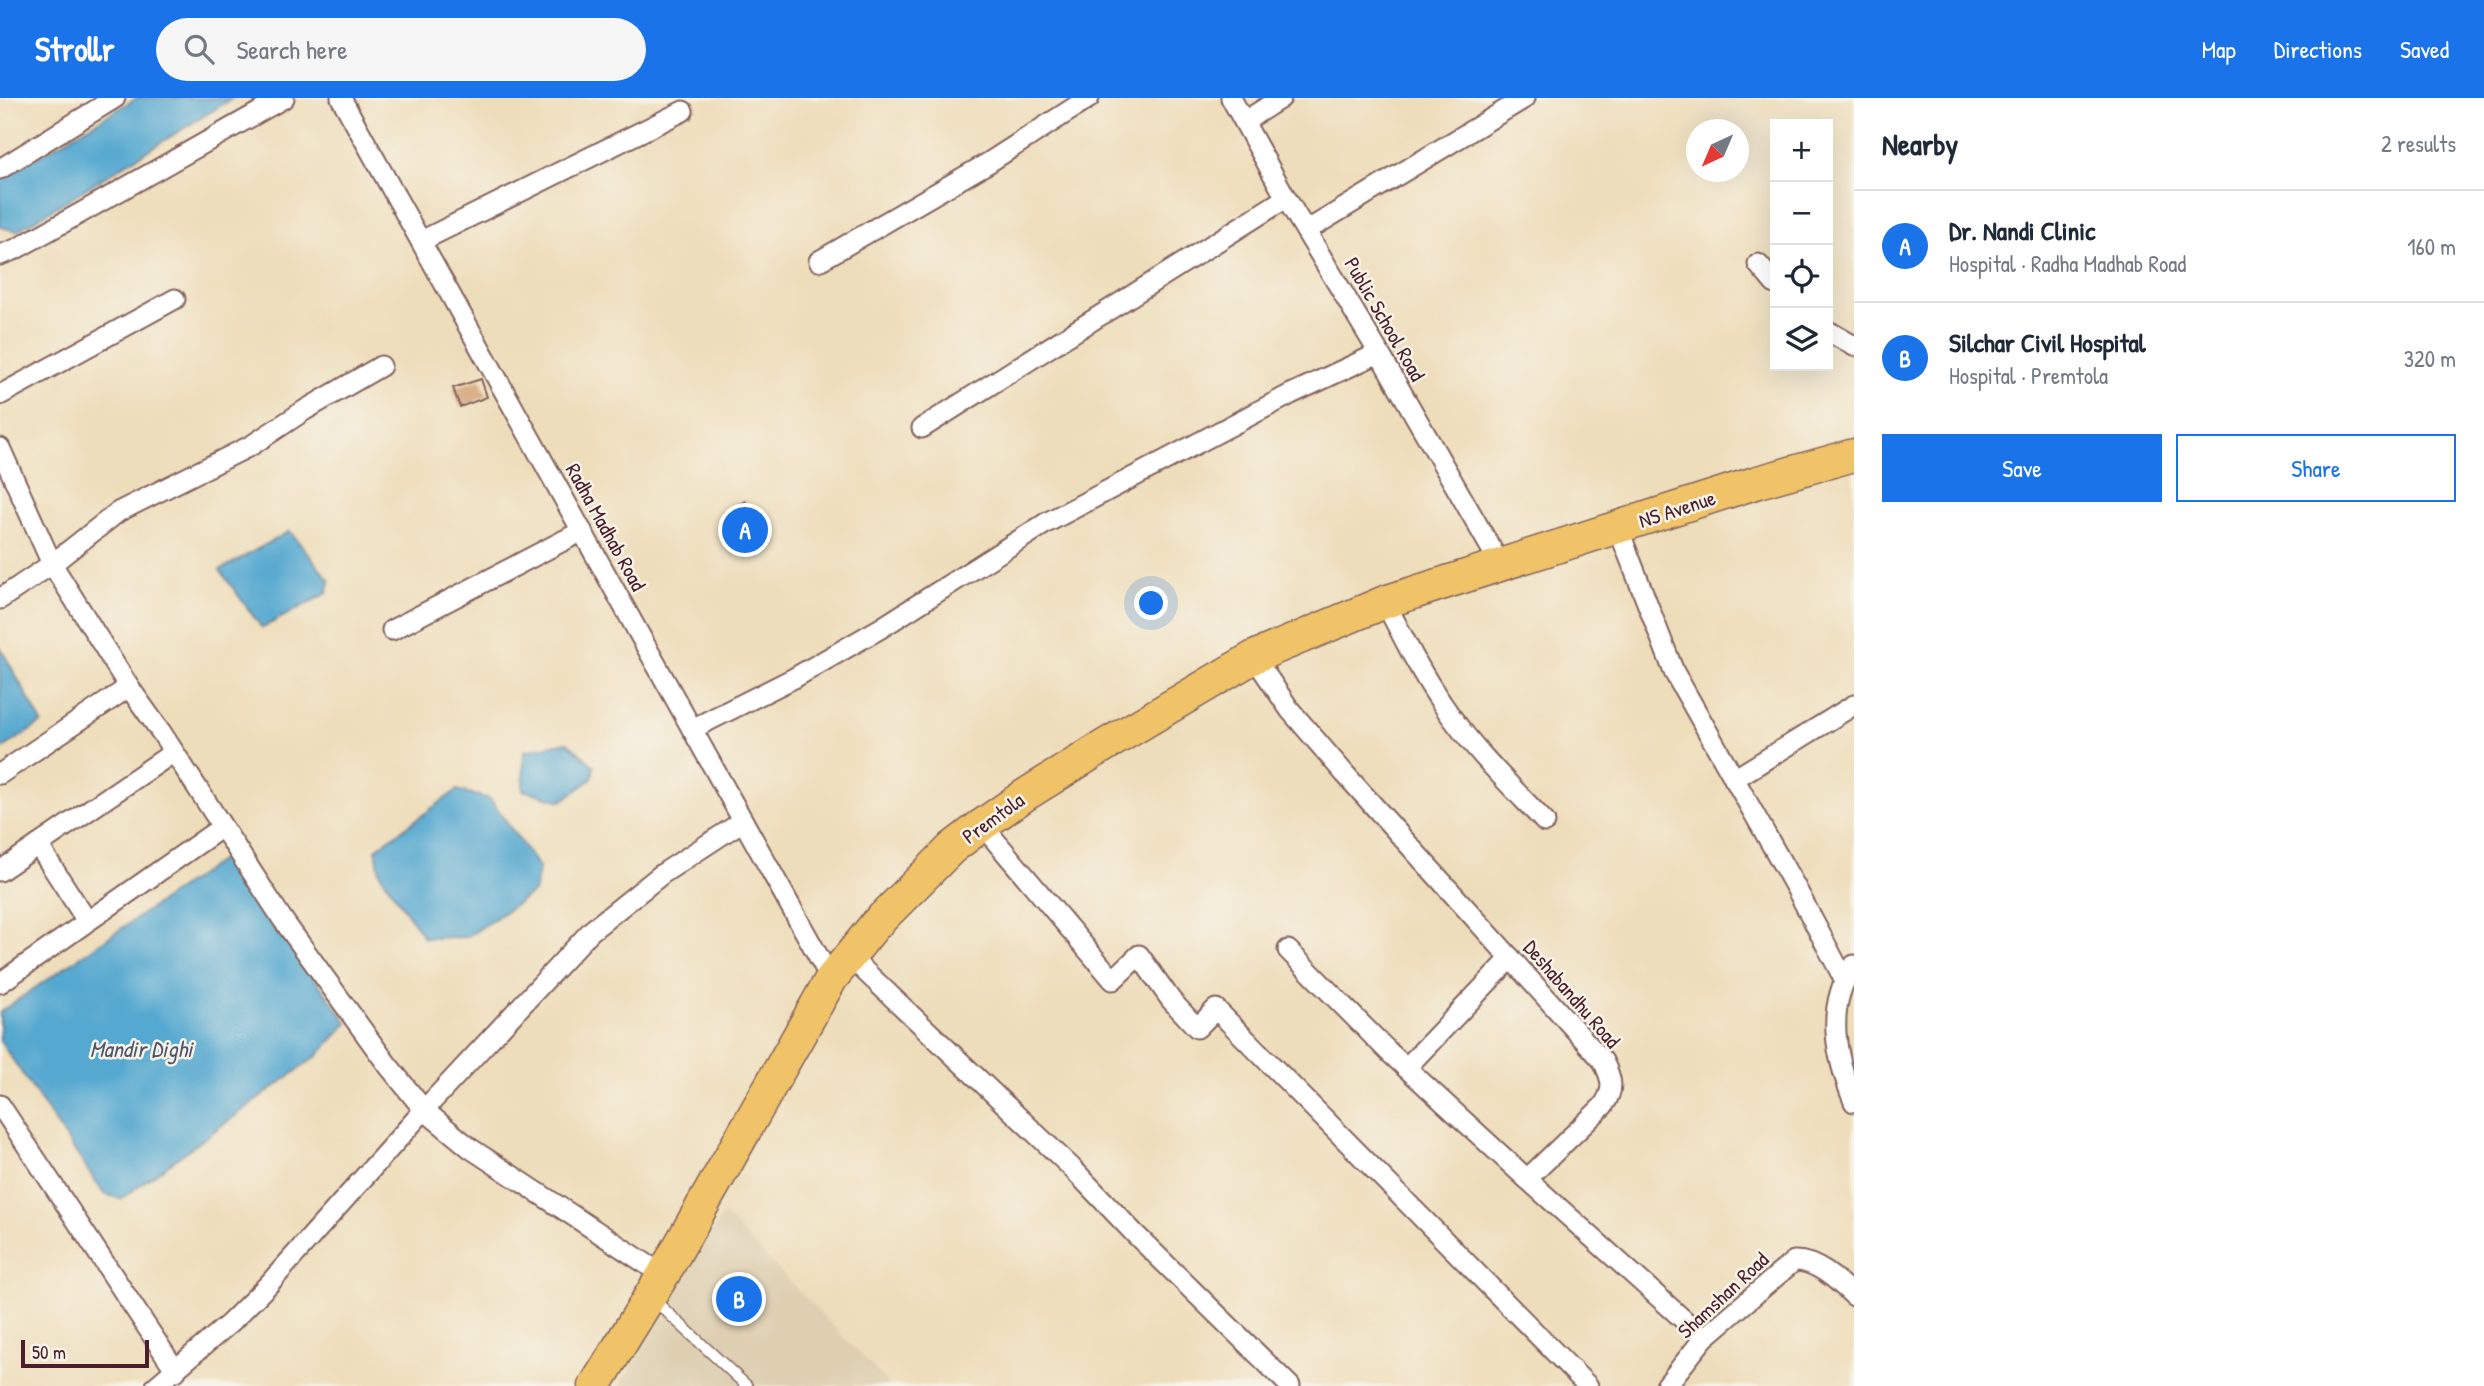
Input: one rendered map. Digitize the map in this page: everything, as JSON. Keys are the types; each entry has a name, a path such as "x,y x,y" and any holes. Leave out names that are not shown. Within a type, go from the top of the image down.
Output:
{"highway":[{"name":"NS Avenue","path":"1500,564 1758,482 1854,455"},
{"name":"Premtola","path":"595,1386 656,1286 840,967 875,925 952,848 982,825 1082,760 1254,657 1385,602 1500,564"}],"street":[{"path":"0,169 115,98"},
{"path":"0,255 47,232 284,98"},
{"path":"819,261 988,163 1089,98"},
{"name":"Public School Road","path":"1231,98 1286,198 1500,564"},
{"path":"1245,121 1280,98"},
{"path":"1306,231 1525,98"},
{"name":"Radha Madhab Road","path":"347,100 421,242 743,821 840,967 1072,1168 1135,1234 1290,1386"},
{"path":"421,242 683,111"},
{"path":"922,428 1286,198"},
{"path":"1758,264 1770,278"},
{"path":"0,395 175,299"},
{"path":"1833,334 1854,345"},
{"path":"692,729 794,678 881,628 1046,523 1291,394 1379,353"},
{"path":"0,599 52,564 118,512 252,445 305,410 381,366"},
{"path":"0,447 52,564 129,687 283,920 387,1064 424,1110 470,1148 656,1286"},
{"path":"1618,528 1674,673 1796,888 1849,972 1835,1012 1836,1039 1844,1079 1854,1102"},
{"path":"392,630 582,531"},
{"path":"1385,602 1420,670 1444,706 1500,774 1545,822"},
{"name":"Deshabandhu Road","path":"1254,657 1298,719 1603,1061 1611,1077 1612,1088 1603,1106 1527,1179"},
{"path":"0,774 129,687"},
{"path":"1734,779 1854,705"},
{"path":"0,872 174,752"},
{"path":"156,1386 230,1323 268,1285 424,1110 591,931 662,874 743,821"},
{"path":"982,825 1113,980 1139,955 1171,1000 1198,1028 1216,1009 1588,1386"},
{"path":"0,983 222,827"},
{"path":"38,845 87,921"},
{"path":"1288,950 1406,1068 1704,1338"},
{"path":"1406,1068 1511,958"},
{"path":"0,1105 176,1371"},
{"name":"Shamshan Road","path":"1666,1386 1704,1338 1794,1261 1812,1264 1854,1296"}],"lane":[{"path":"656,1286 747,1386"}],"shaded area":[{"path":"723,1213 891,1386 620,1386"}],"water":[{"path":"137,98 233,98 17,231 0,227 0,179"},
{"path":"290,531 330,581 327,593 262,628 220,570"},
{"path":"0,647 42,723 0,750"},
{"path":"567,742 594,766 592,779 562,801 523,790 524,751"},
{"path":"457,790 490,799 539,868 534,892 467,937 424,938 380,873 376,849"},
{"name":"Mandir Dighi","path":"224,858 348,1023 317,1056 121,1199 104,1194 0,1041 0,1012"}],"building":[{"path":"481,379 487,397 460,407 453,388"},
{"path":"745,501 768,540 747,552 724,513"}],"place":[{"name":"Dr. Nandi Clinic","path":"745,530"},
{"name":"Silchar Civil Hospital","path":"739,1299"}]}
